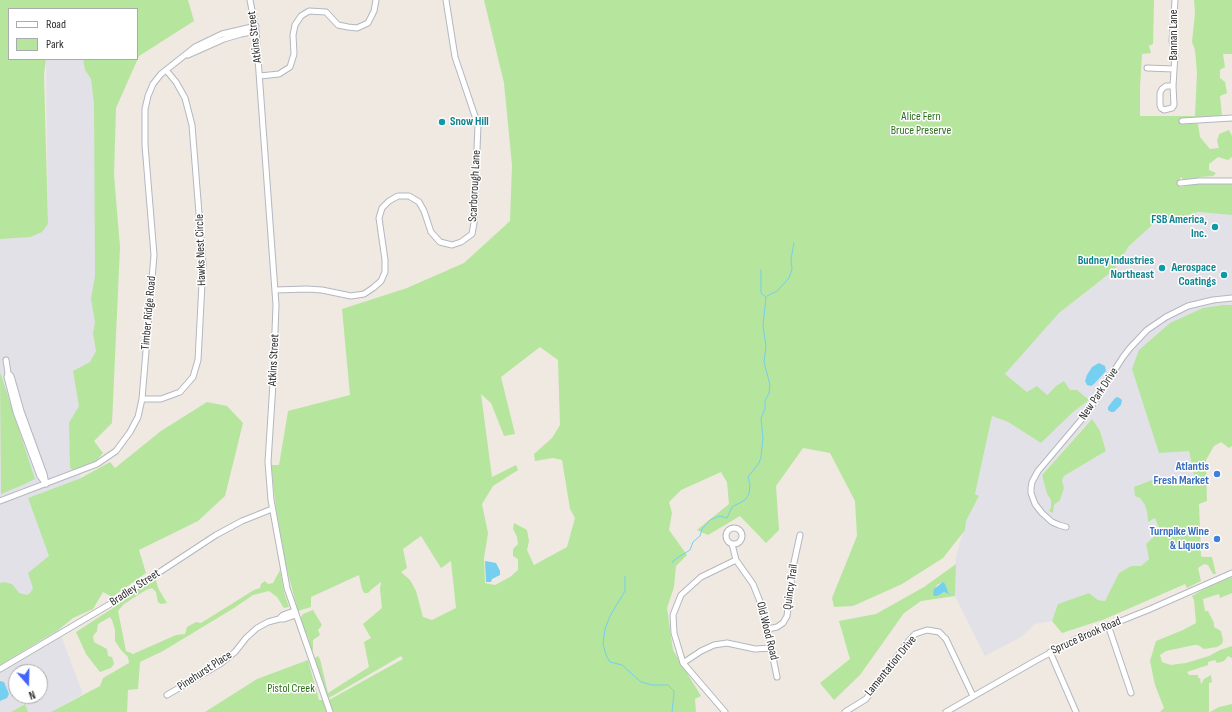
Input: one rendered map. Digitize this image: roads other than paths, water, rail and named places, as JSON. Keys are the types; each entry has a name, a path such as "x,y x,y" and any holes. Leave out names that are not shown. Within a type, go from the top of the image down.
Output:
{"street":[{"name":"Atkins Street","path":"250,0 256,28 275,290 276,319 268,462 272,509 287,588 330,712"},
{"path":"260,76 279,74 290,67 294,54 293,35 295,25 301,16 309,11 326,12 338,25 357,28 368,23 374,11 376,0"},
{"name":"Scarborough Lane","path":"275,290 307,288 351,296 364,294 374,288 381,281 385,272 380,218 382,208 389,201 398,196 409,196 419,202 424,211 431,232 440,242 452,245 461,242 472,234 474,223 478,125 455,56 446,0"},
{"name":"Bannan Lane","path":"1173,86 1166,86 1160,93 1160,105 1164,110 1172,108 1174,105 1173,86 1175,54 1172,41 1175,0"},
{"name":"Timber Ridge Road","path":"0,501 90,468 116,451 126,439 134,425 142,399 154,255 146,166 145,109 148,96 156,79 185,56 224,39 256,28"},
{"name":"Bannan Lane","path":"1147,68 1174,69"},
{"name":"Hawks Nest Circle","path":"142,399 161,399 180,392 193,377 198,360 204,264 192,125 185,98 176,82 166,70"},
{"path":"1182,121 1232,118"},
{"path":"1180,183 1199,181 1232,181"},
{"name":"New Park Drive","path":"1066,527 1052,522 1034,504 1031,488 1032,482 1038,470 1087,413 1127,352 1147,330 1166,316 1188,306 1213,300 1232,298"},
{"path":"6,360 8,373 7,377 10,390 36,459 40,476 46,484"},
{"name":"Bradley Street","path":"0,669 117,600 216,535 272,509"},
{"name":"Quincy Trail","path":"768,629 777,627 787,616 793,567 800,535"},
{"name":"Old Wood Road","path":"732,544 736,560 753,584 763,609 777,677"},
{"path":"725,712 683,663 674,633 673,615 681,595 701,577 736,560"},
{"name":"Spruce Brook Road","path":"946,712 1050,652 1087,633 1148,610 1232,573"},
{"name":"Pinehurst Place","path":"167,695 220,664 235,652 246,638 257,628 268,622 284,619 295,613"},
{"path":"1108,625 1131,693"},
{"name":"Lamentation Drive","path":"845,712 866,698 915,634 927,630 940,632 946,639 973,696"},
{"path":"683,663 701,651 714,645 727,643 755,649 772,648"},
{"path":"1050,652 1076,712"}],"water":[{"path":"1099,363 1105,366 1106,371 1094,384 1091,386 1087,385 1085,381 1087,375 1092,367"},
{"path":"1118,397 1122,400 1121,405 1114,412 1111,412 1108,410 1108,407 1115,398"},
{"path":"485,561 496,563 500,571 500,575 492,579 491,582 486,582"},
{"path":"943,582 948,592 952,595 944,592 934,596 934,589"},
{"path":"0,681 4,682 8,692 8,696 0,701"}],"waterway":[{"path":"767,296 777,291 789,278 792,269 791,259 794,243"},
{"path":"672,563 674,560 690,550 693,542 700,536 702,529 710,520 720,516 727,518 732,507 745,500 749,494 750,485 748,477 759,463 761,457 763,438 761,418 765,409 765,401 769,393 770,385 764,362 766,346 763,326 766,297 761,293 761,270"},
{"path":"625,576 625,591 610,616 605,629 603,644 606,655 610,662 622,665 641,682 652,685 668,685 674,691 672,712"}],"place":[{"name":"Snow Hill","path":"442,122"},
{"name":"FSB America, Inc.","path":"1215,227"},
{"name":"Budney Industries Northeast","path":"1162,268"},
{"name":"Aerospace Coatings","path":"1224,275"},
{"name":"Atlantis Fresh Market","path":"1217,474"},
{"name":"Turnpike Wine & Liquors","path":"1217,539"}],"park label":[{"name":"Alice Fern Bruce Preserve","path":"921,124"},
{"name":"Pistol Creek","path":"291,689"}]}
